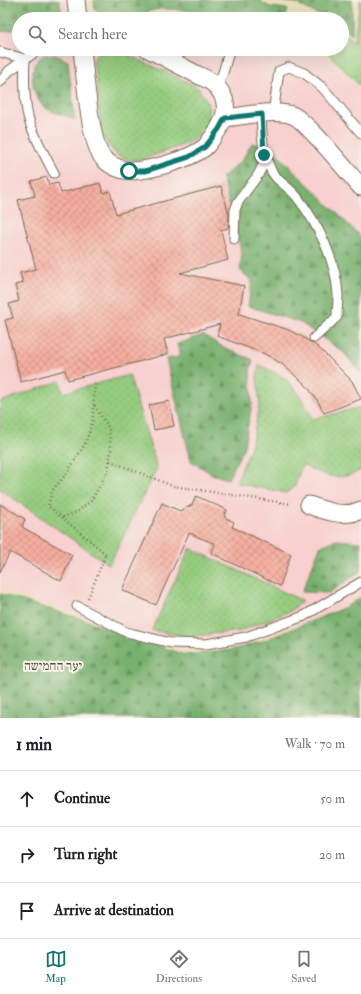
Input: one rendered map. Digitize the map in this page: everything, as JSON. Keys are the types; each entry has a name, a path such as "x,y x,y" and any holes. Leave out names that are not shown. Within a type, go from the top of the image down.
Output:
{"street":[{"path":"76,0 77,12"},
{"path":"83,56 92,134 97,149 104,160 115,167 129,171 145,171 189,157 205,147 219,129 225,118 226,105 222,95 212,83 161,56"},
{"path":"225,118 279,113 294,116 306,126 361,187"},
{"path":"309,505 341,514 361,510"}],"lane":[{"path":"0,52 12,55"},
{"path":"15,56 26,59"},
{"path":"0,82 9,71 30,56"},
{"path":"216,88 223,73 228,56"},
{"path":"26,59 24,75 29,121 36,139 54,173"},
{"path":"234,239 235,210 238,202 258,175 263,165 267,114 279,71 289,67 304,73 323,88 361,133"},
{"path":"264,155 270,170 277,180 296,196 320,232 333,268 338,295 337,317 314,338"},
{"path":"80,608 126,632 171,643 206,644 246,637 304,616 361,582"}],"path":[{"path":"80,608 106,554 48,506 52,491 67,473 86,442 93,419 95,381"},
{"path":"63,518 77,512 91,501 108,471 111,450 109,428 94,404"},
{"path":"110,461 173,486 283,504 309,505"}],"shaded area":[{"path":"0,0 87,0 89,12 12,12 12,56 326,56 361,92 361,594 347,605 240,647 183,649 0,590"}],"green space":[{"path":"0,0 59,0 62,12 12,12 12,30 0,32"},
{"path":"94,0 259,0 270,7 288,9 287,12 196,12 160,9 147,12 97,12 95,10"},
{"path":"270,0 352,0 352,35 349,33 349,12 313,12 296,3"},
{"path":"361,0 361,87 331,56 349,56 349,39 354,42"},
{"path":"42,56 57,56 68,61 75,120 47,109 40,103 32,78 34,66 39,58"},
{"path":"95,56 131,56 192,84 198,88 207,101 209,113 207,123 198,136 186,144 143,159 131,160 118,156 101,134 96,74 93,64"},
{"path":"252,143 273,150 361,237 361,373 343,352 301,323 248,306 252,281 240,270 242,254 222,178 242,160"},
{"path":"203,335 223,347 253,360 250,371 252,404 244,447 228,479 212,474 191,461 166,359 180,357 177,344"},
{"path":"259,365 285,378 298,393 313,419 361,407 361,470 353,474 338,477 324,474 302,465 295,486 286,493 236,483 251,447 260,403 257,378"},
{"path":"129,375 157,468 109,565 0,489 0,402 60,381 63,393"},
{"path":"335,540 361,542 361,571 329,593 302,592 320,547"},
{"path":"190,548 303,601 290,611 240,631 188,637 152,630"},
{"name":"יער החמישה","path":"0,594 85,620 185,655 231,650 260,642 346,607 361,597 361,718 0,718"}],"building":[{"path":"47,177 49,185 58,183 61,193 100,183 103,193 110,191 116,214 221,186 229,215 228,228 221,230 228,260 180,273 244,286 239,314 286,329 301,336 318,347 352,381 361,399 324,413 316,398 305,384 282,364 265,354 217,336 220,324 164,339 168,354 68,380 65,370 21,382 5,320 13,318 9,304 19,301 15,285 23,283 20,273 36,269 18,200 35,196 31,181"},
{"path":"169,401 174,426 154,430 149,405"},
{"path":"196,496 227,510 224,517 234,522 232,527 291,554 280,586 211,553 215,544 189,533 156,605 122,590 162,503 180,511 192,505"},
{"path":"0,504 25,519 22,527 72,555 61,581 10,552 0,572"}],"route":[{"path":"129,171 145,171 189,157 205,147 219,129 225,118 254,114 262,114 264,155"}]}
